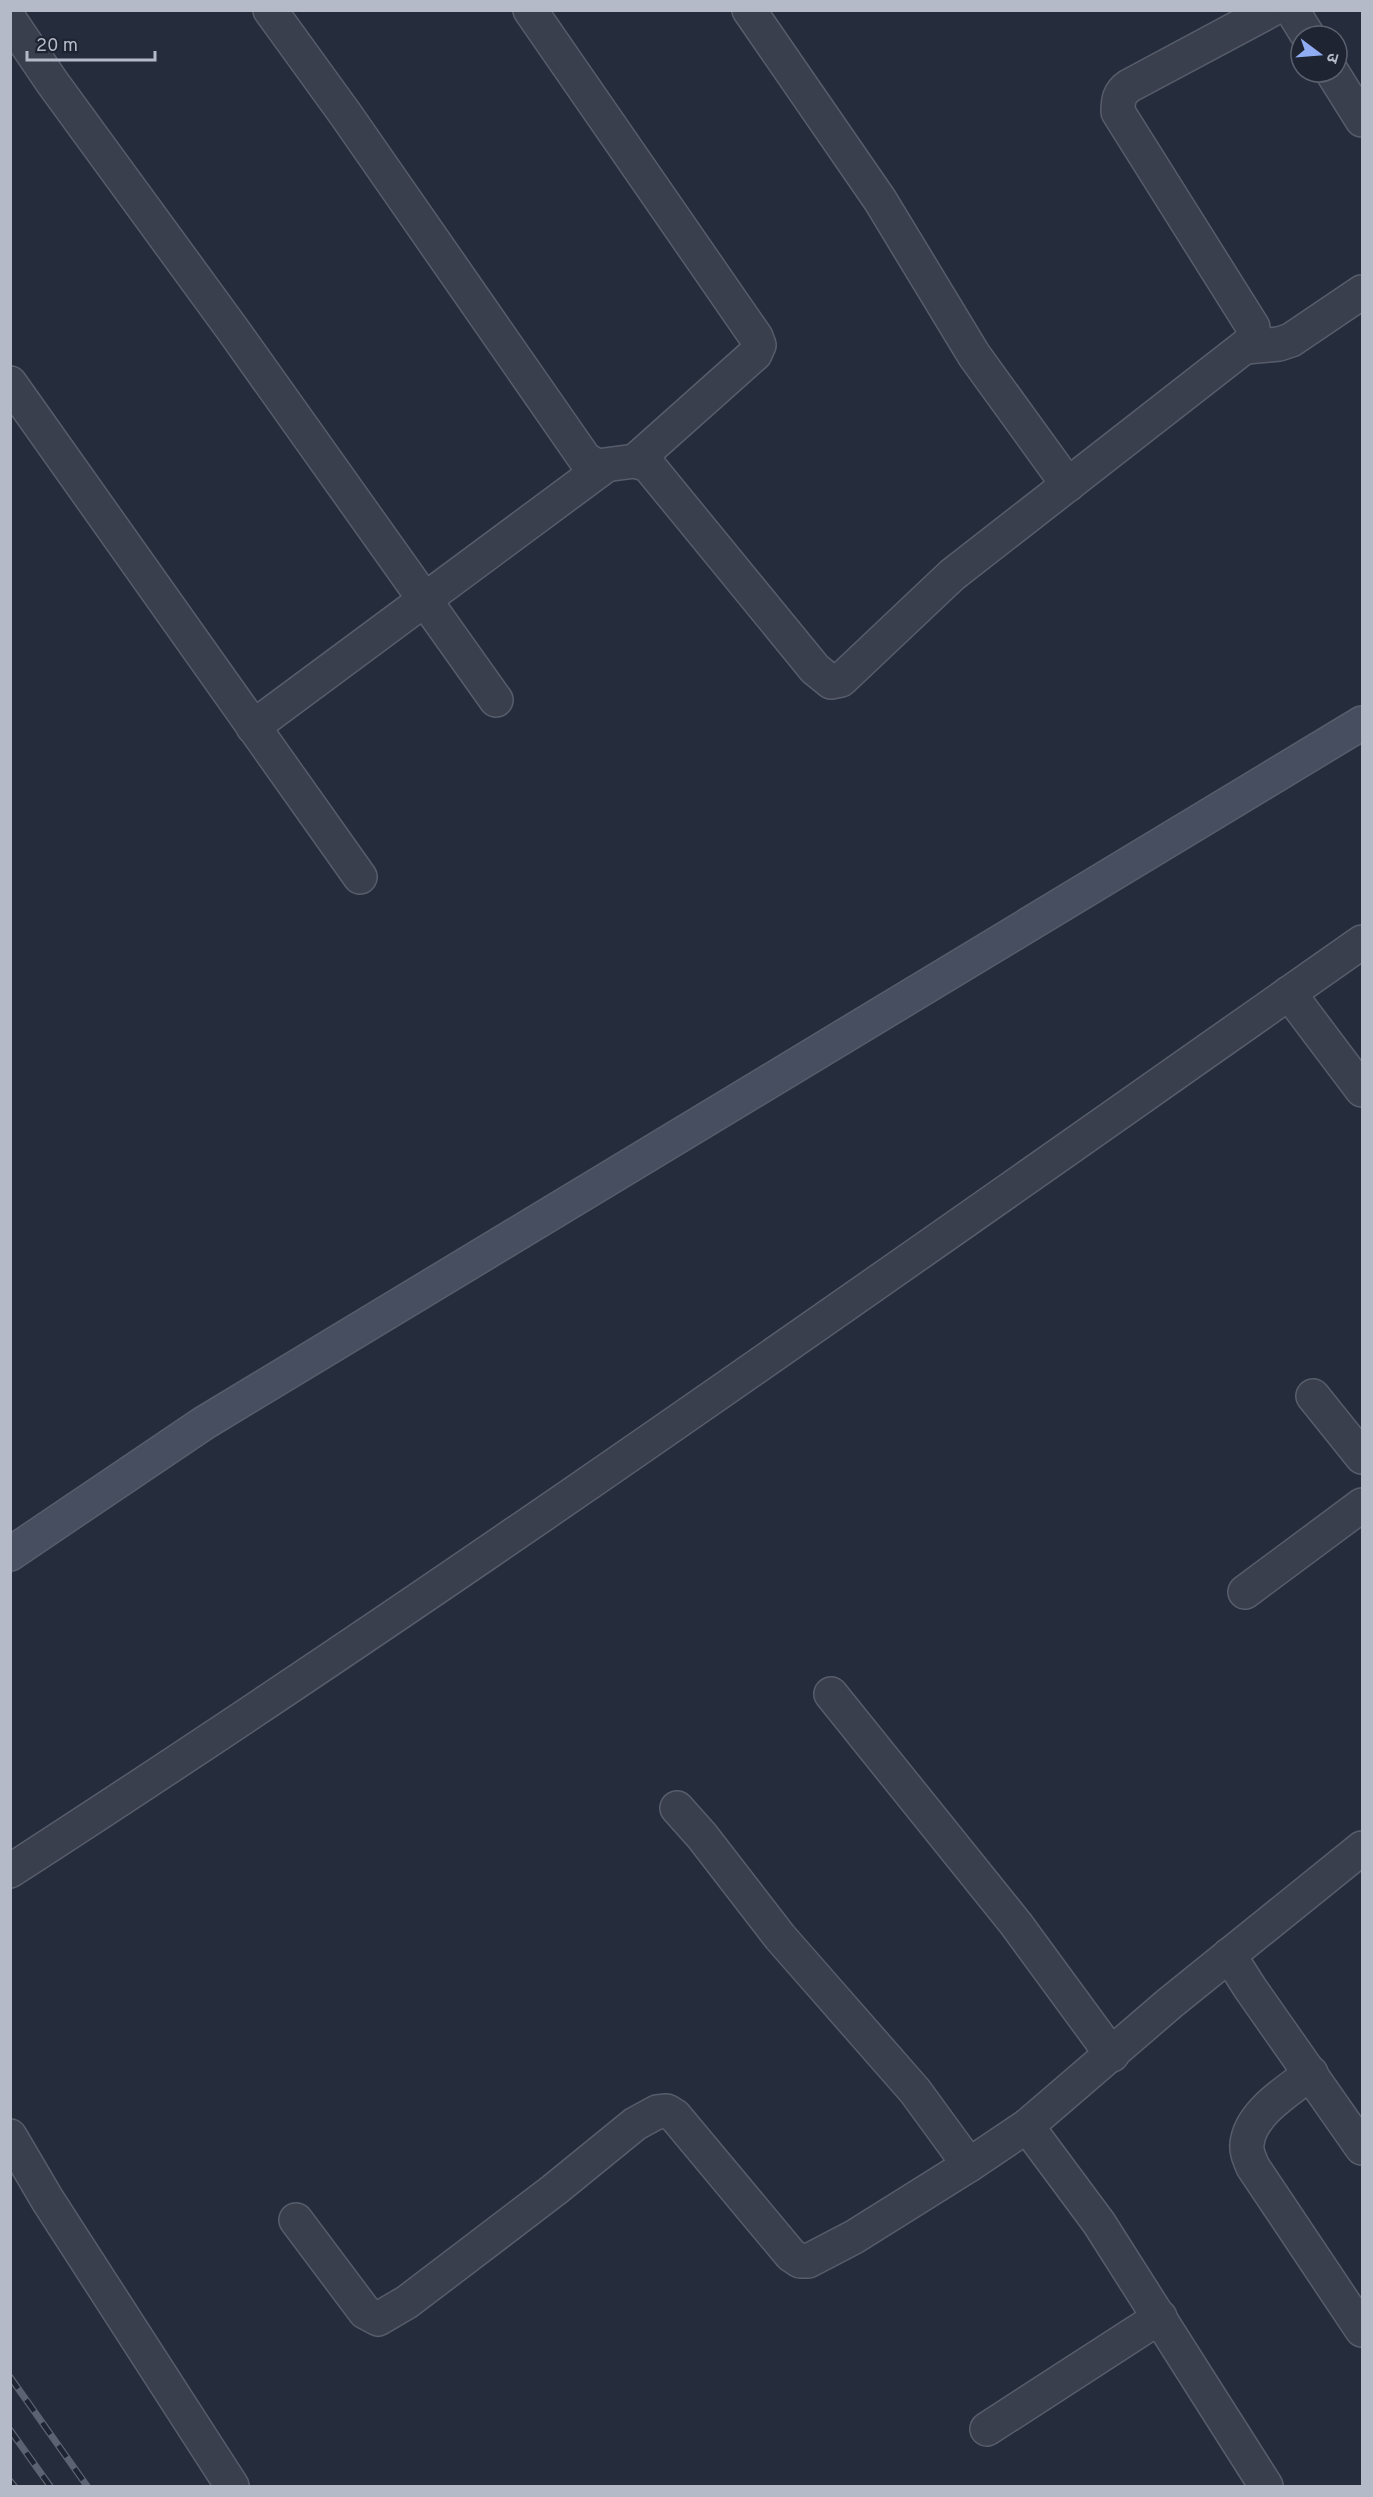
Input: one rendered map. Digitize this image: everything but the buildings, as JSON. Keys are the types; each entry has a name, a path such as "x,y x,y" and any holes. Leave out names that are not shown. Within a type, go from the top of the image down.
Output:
{"street":[{"path":"270,10 346,115 585,459 597,466 620,463 648,465 814,669 831,682 841,680 952,575 1252,341 1253,327 1118,112 1118,101 1122,91 1130,86 1271,10"},
{"path":"253,727 424,598 620,463 755,354 759,345 756,337 530,10"},
{"path":"749,10 880,200 974,355 1068,485"},
{"path":"1292,10 1301,24"},
{"path":"10,20 496,700"},
{"path":"1340,84 1362,120"},
{"path":"1246,347 1279,344 1291,340 1362,292"},
{"path":"10,383 360,877"},
{"path":"10,1554 204,1423 1362,723"},
{"path":"10,1871 227,1731 497,1547 1362,942"},
{"path":"1289,993 1362,1090"},
{"path":"1313,1396 1362,1457"},
{"path":"1245,1592 1362,1505"},
{"path":"831,1695 1016,1924 1112,2055"},
{"path":"677,1808 702,1836 780,1937 915,2091 969,2165"},
{"path":"296,2220 365,2312 378,2319 407,2302 554,2190 635,2124 657,2112 667,2111 675,2116 791,2255 800,2261 808,2261 854,2236 1027,2126 1230,1955 1362,1848"},
{"path":"1230,1955 1250,1988 1362,2148"},
{"path":"1311,2073 1258,2117 1250,2131 1246,2146 1253,2167 1362,2330"},
{"path":"1027,2126 1099,2223 1266,2487"},
{"path":"10,2136 47,2199 232,2487"},
{"path":"987,2429 1160,2317"}],"railway":[{"path":"10,2377 87,2486"},
{"path":"10,2430 50,2486"},
{"path":"10,2481 14,2486"}]}
